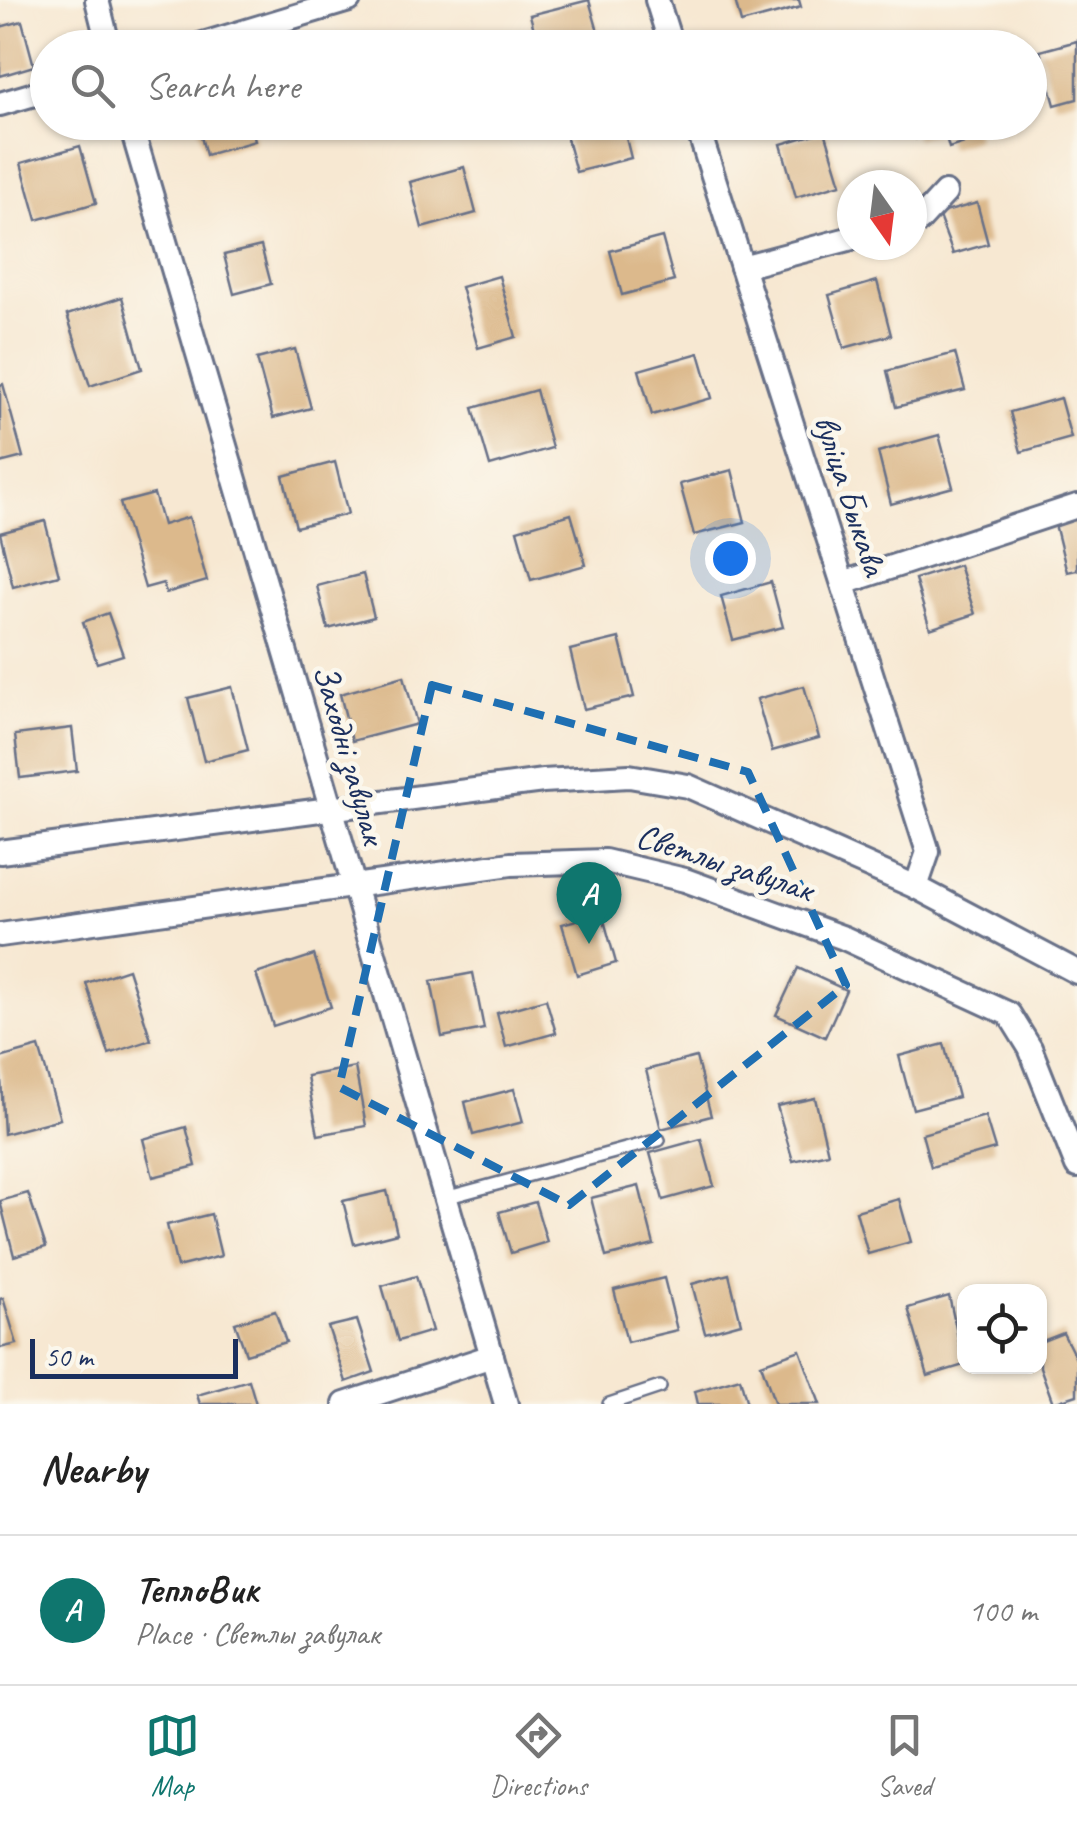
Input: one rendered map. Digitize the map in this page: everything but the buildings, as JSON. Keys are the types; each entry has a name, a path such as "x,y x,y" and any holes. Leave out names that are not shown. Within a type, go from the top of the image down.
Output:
{"street":[{"path":"97,0 104,30"},
{"path":"250,30 349,0"},
{"path":"657,0 666,30"},
{"path":"0,104 30,95"},
{"name":"Заходні завулак","path":"135,140 506,1404"},
{"name":"вуліца Быкава","path":"702,140 928,852 916,888"},
{"path":"927,213 945,193"},
{"path":"742,267 837,242"},
{"path":"843,583 1077,506"},
{"name":"Светлы завулак","path":"0,852 542,781 629,776 688,786 916,888 1077,972"},
{"name":"Светлы завулак","path":"0,935 511,864 606,862 685,880 844,938 1009,1014 1030,1048 1077,1166"},
{"path":"345,1404 492,1356"}],"lane":[{"path":"445,1198 659,1140"},
{"path":"609,1404 660,1388"}],"highlighted area":[{"path":"432,685 748,772 846,985 569,1205 339,1087"}],"place":[{"name":"ТеплоВик","path":"589,944"}]}
